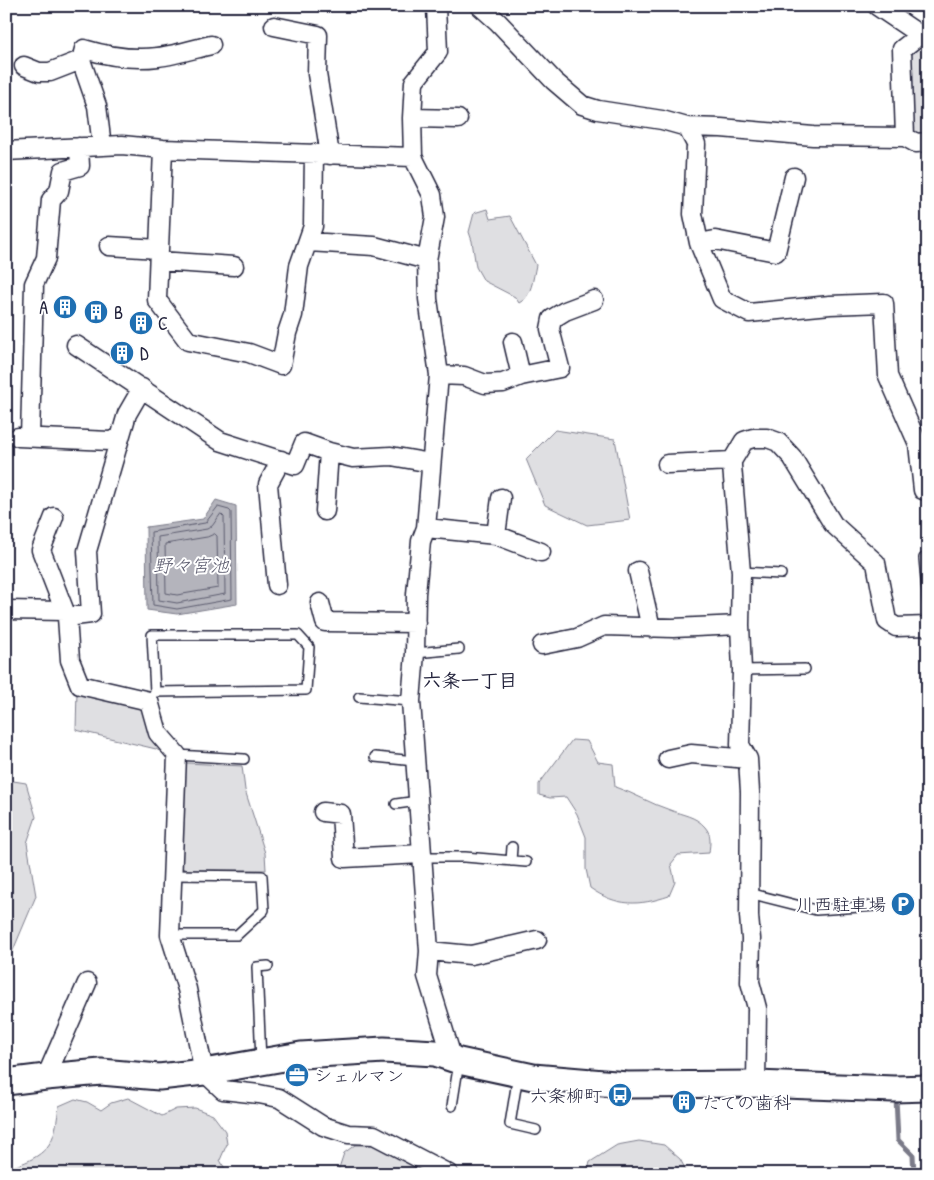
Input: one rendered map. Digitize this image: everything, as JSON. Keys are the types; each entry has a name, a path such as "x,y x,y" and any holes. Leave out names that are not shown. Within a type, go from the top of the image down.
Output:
{"street":[{"path":"436,6 438,52 414,82 412,118 413,157 432,195 435,218 427,260 428,299 439,375 426,528 421,541 416,594 416,653 411,701 429,951 428,976 456,1059"},
{"path":"480,6 498,22 554,81 582,105 598,110 662,120 687,128 722,128 813,136 905,136 916,142 928,142"},
{"path":"877,6 924,35 902,49 905,136"},
{"path":"163,149 157,300 188,341 249,353 281,365 293,315 298,266 313,226 322,154 318,35 274,26"},
{"path":"102,146 97,106 82,60 84,49 120,57 149,58 211,45"},
{"path":"24,66 39,72 50,72 82,60"},
{"path":"412,118 458,119"},
{"path":"687,128 696,144 693,214 699,243 722,299 749,313 830,305 884,303 888,376 918,444 923,490 928,492"},
{"path":"6,151 122,145 163,149 413,157"},
{"path":"79,148 80,166 63,171 59,191 51,200 46,258 34,284 24,437 110,441 119,438"},
{"path":"699,243 716,240 776,252 794,177"},
{"path":"308,242 374,246 427,260"},
{"path":"109,246 234,266"},
{"path":"439,375 464,376 485,384 503,383 521,376 560,368 550,329 552,319 565,311 594,300"},
{"path":"514,342 521,376"},
{"path":"76,345 220,441 295,465 304,443 353,458 390,456 431,463"},
{"path":"6,610 91,614 87,551 127,414 142,388"},
{"path":"756,1084 757,1008 750,982 750,792 748,759 740,745 742,670 740,624 741,572 732,461 744,441 753,438 767,438 778,442 792,457 834,524 876,563 887,621 896,627 928,626"},
{"path":"325,511 329,452"},
{"path":"278,585 268,484 281,460"},
{"path":"667,464 732,461"},
{"path":"496,535 500,498"},
{"path":"54,517 41,550 66,614 70,660 80,685 152,696 158,733 177,755 170,935 187,989 204,1072 223,1090 279,1098 323,1126 348,1134 374,1135 449,1174"},
{"path":"426,528 496,535 541,552"},
{"path":"638,572 651,628"},
{"path":"320,603 325,622 416,623"},
{"path":"542,645 577,638 604,626 673,628 740,624"},
{"path":"668,758 691,754 748,759"},
{"path":"324,812 341,814 344,858 422,856"},
{"path":"429,951 471,955 537,940"},
{"path":"46,1077 87,983"},
{"path":"6,1082 101,1072 159,1077 204,1072 301,1055 384,1050 435,1053 533,1077 627,1086 756,1084 894,1089 928,1088"}],"lane":[{"path":"924,558 928,603"},
{"path":"741,572 781,574"},
{"path":"152,635 298,635 310,647 306,690 152,696 152,635"},
{"path":"416,653 459,649"},
{"path":"742,670 805,669"},
{"path":"359,697 411,701"},
{"path":"177,755 244,759"},
{"path":"376,757 415,761"},
{"path":"396,804 418,801"},
{"path":"511,861 512,848"},
{"path":"422,856 526,862"},
{"path":"170,935 238,935 264,910 262,876 173,875"},
{"path":"749,893 816,910 875,906"},
{"path":"261,1062 257,967 268,966"},
{"path":"452,1106 456,1059"},
{"path":"518,1073 510,1124 536,1130"}],"shaded area":[{"path":"928,36 928,141 905,136 903,49"},
{"path":"487,209 490,219 510,216 536,265 529,292 519,303 515,297 484,281 476,267 469,232 474,213"},
{"path":"555,430 615,439 630,520 587,525 545,505 526,459"},
{"path":"77,689 144,705 168,756 156,749 76,730"},
{"path":"572,740 587,741 598,762 613,764 615,787 663,808 693,818 701,823 709,833 709,853 678,855 671,864 675,882 669,896 648,902 628,903 610,899 590,888 586,869 586,837 577,814 566,797 550,798 539,795 539,784"},
{"path":"187,763 242,766 245,790 265,853 266,870 186,870 179,866 184,765"},
{"path":"7,780 26,783 36,817 27,843 36,896 6,967"},
{"path":"128,1098 162,1116 176,1109 195,1108 213,1115 225,1131 227,1144 220,1160 228,1174 6,1174 6,1167 25,1162 44,1151 55,1132 59,1106 75,1099 87,1102 101,1110 111,1103"},
{"path":"639,1141 664,1145 680,1159 688,1174 587,1174 590,1162 617,1145"},
{"path":"355,1145 374,1145 435,1174 337,1174 344,1153"}],"water":[{"name":"野々宮池","path":"216,500 236,506 237,604 177,614 147,610 146,527 203,519"}],"waterway":[{"path":"893,1098 896,1098 898,1140 913,1155 914,1174"}],"place":[{"name":"A","path":"65,307"},
{"name":"B","path":"96,312"},
{"name":"C","path":"141,323"},
{"name":"D","path":"122,353"},
{"name":"川西駐車場","path":"903,904"},
{"name":"シェルマン","path":"297,1075"},
{"name":"六条柳町","path":"620,1095"},
{"name":"たての歯科","path":"684,1102"}],"district":[{"name":"六条一丁目","path":"470,680"}]}
